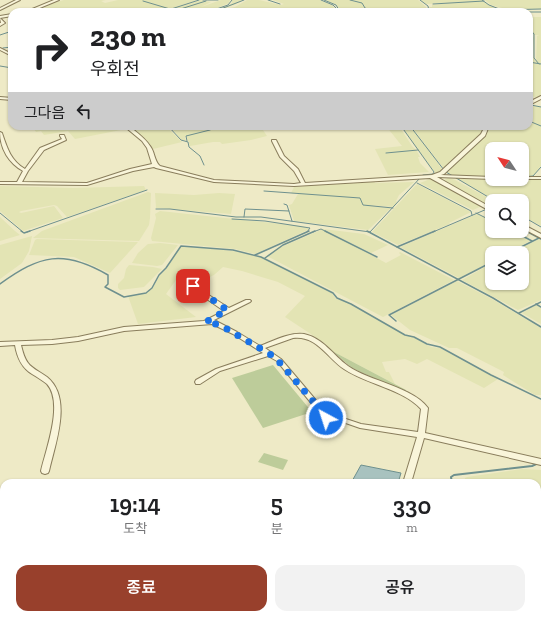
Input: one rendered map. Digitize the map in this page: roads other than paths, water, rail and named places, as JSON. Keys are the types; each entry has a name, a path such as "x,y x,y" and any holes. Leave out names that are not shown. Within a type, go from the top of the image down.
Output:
{"street":[{"path":"0,9 18,0"},
{"path":"37,8 57,0"},
{"path":"0,18 3,23 0,25"},
{"path":"130,130 148,146 155,165"},
{"path":"433,176 442,173 483,135 485,130"},
{"path":"0,133 1,141 12,162 16,166 26,171"},
{"path":"19,183 42,149 64,140 62,136"},
{"path":"274,141 282,157 296,170 304,185"},
{"path":"0,183 86,184 132,170 155,165 214,181 304,185 386,178 433,176 485,178"},
{"path":"433,176 485,206"},
{"path":"529,178 541,178"},
{"path":"529,230 541,236"},
{"path":"193,286 227,310"},
{"path":"206,322 227,310 248,301"},
{"path":"0,344 52,342 78,339 124,330 206,322 220,325 278,360 318,407 327,414 331,412 338,413 340,419 360,426 421,435 541,462"},
{"path":"259,348 297,336 310,338 315,340 351,371 410,397 424,405 425,414 421,435 408,479"},
{"path":"18,344 20,355 26,367 48,382 54,390 56,397 56,419 45,471"},
{"path":"198,382 218,370 268,354"}],"water":[{"path":"361,465 401,473 399,479 353,479"}],"waterway":[{"path":"174,8 199,0"},
{"path":"203,0 218,0"},
{"path":"219,8 228,5 232,0"},
{"path":"223,8 244,0"},
{"path":"268,0 280,4"},
{"path":"321,0 333,5 336,8"},
{"path":"324,0 336,5 338,8"},
{"path":"350,0 362,3 365,8"},
{"path":"420,0 428,8"},
{"path":"143,1 167,8"},
{"path":"184,8 206,1"},
{"path":"433,4 483,1"},
{"path":"483,1 497,8"},
{"path":"533,9 541,9"},
{"path":"533,12 541,12"},
{"path":"0,35 8,32"},
{"path":"533,33 534,58 539,64"},
{"path":"3,48 8,47"},
{"path":"533,63 539,64"},
{"path":"0,66 8,67"},
{"path":"533,105 541,107"},
{"path":"533,123 541,126"},
{"path":"172,130 181,140 188,142 189,147 200,156 204,165"},
{"path":"187,141 186,136 210,130"},
{"path":"404,130 434,172 433,174 423,175"},
{"path":"413,130 444,170"},
{"path":"386,153 418,150"},
{"path":"529,176 533,176 541,167"},
{"path":"446,172 485,195"},
{"path":"480,177 485,177"},
{"path":"392,208 420,178"},
{"path":"417,183 471,211 472,215"},
{"path":"27,232 147,190"},
{"path":"264,191 360,198 363,205 392,208"},
{"path":"284,204 287,205 289,211"},
{"path":"368,232 370,232 392,208"},
{"path":"156,209 170,209 244,217"},
{"path":"244,217 245,209 289,211"},
{"path":"477,213 485,210"},
{"path":"289,211 292,221"},
{"path":"0,213 23,232"},
{"path":"433,232 477,213"},
{"path":"477,213 485,218"},
{"path":"244,217 261,217 368,232"},
{"path":"232,219 265,221 310,228 307,232"},
{"path":"529,220 541,227"},
{"path":"313,232 321,229 377,257"},
{"path":"21,231 24,233 27,232"},
{"path":"265,258 283,245 315,231"},
{"path":"397,247 435,231"},
{"path":"255,255 307,232"},
{"path":"368,232 397,247"},
{"path":"529,233 541,239"},
{"path":"526,238 532,241"},
{"path":"523,246 539,238"},
{"path":"0,284 27,267 52,259 65,259 78,261 108,275 108,284 105,287 124,297 146,293 152,288 159,275 166,268 181,246 233,250 261,257 333,293 337,298 351,304 405,335 414,337 427,344 440,347 491,375 541,399"},
{"path":"397,247 458,279"},
{"path":"458,279 485,266"},
{"path":"396,321 389,315 458,279"},
{"path":"458,279 493,298 541,327"},
{"path":"536,304 541,302"},
{"path":"519,313 536,304"},
{"path":"536,304 541,307"},
{"path":"451,479 451,477 454,475 532,466 541,462"}]}
